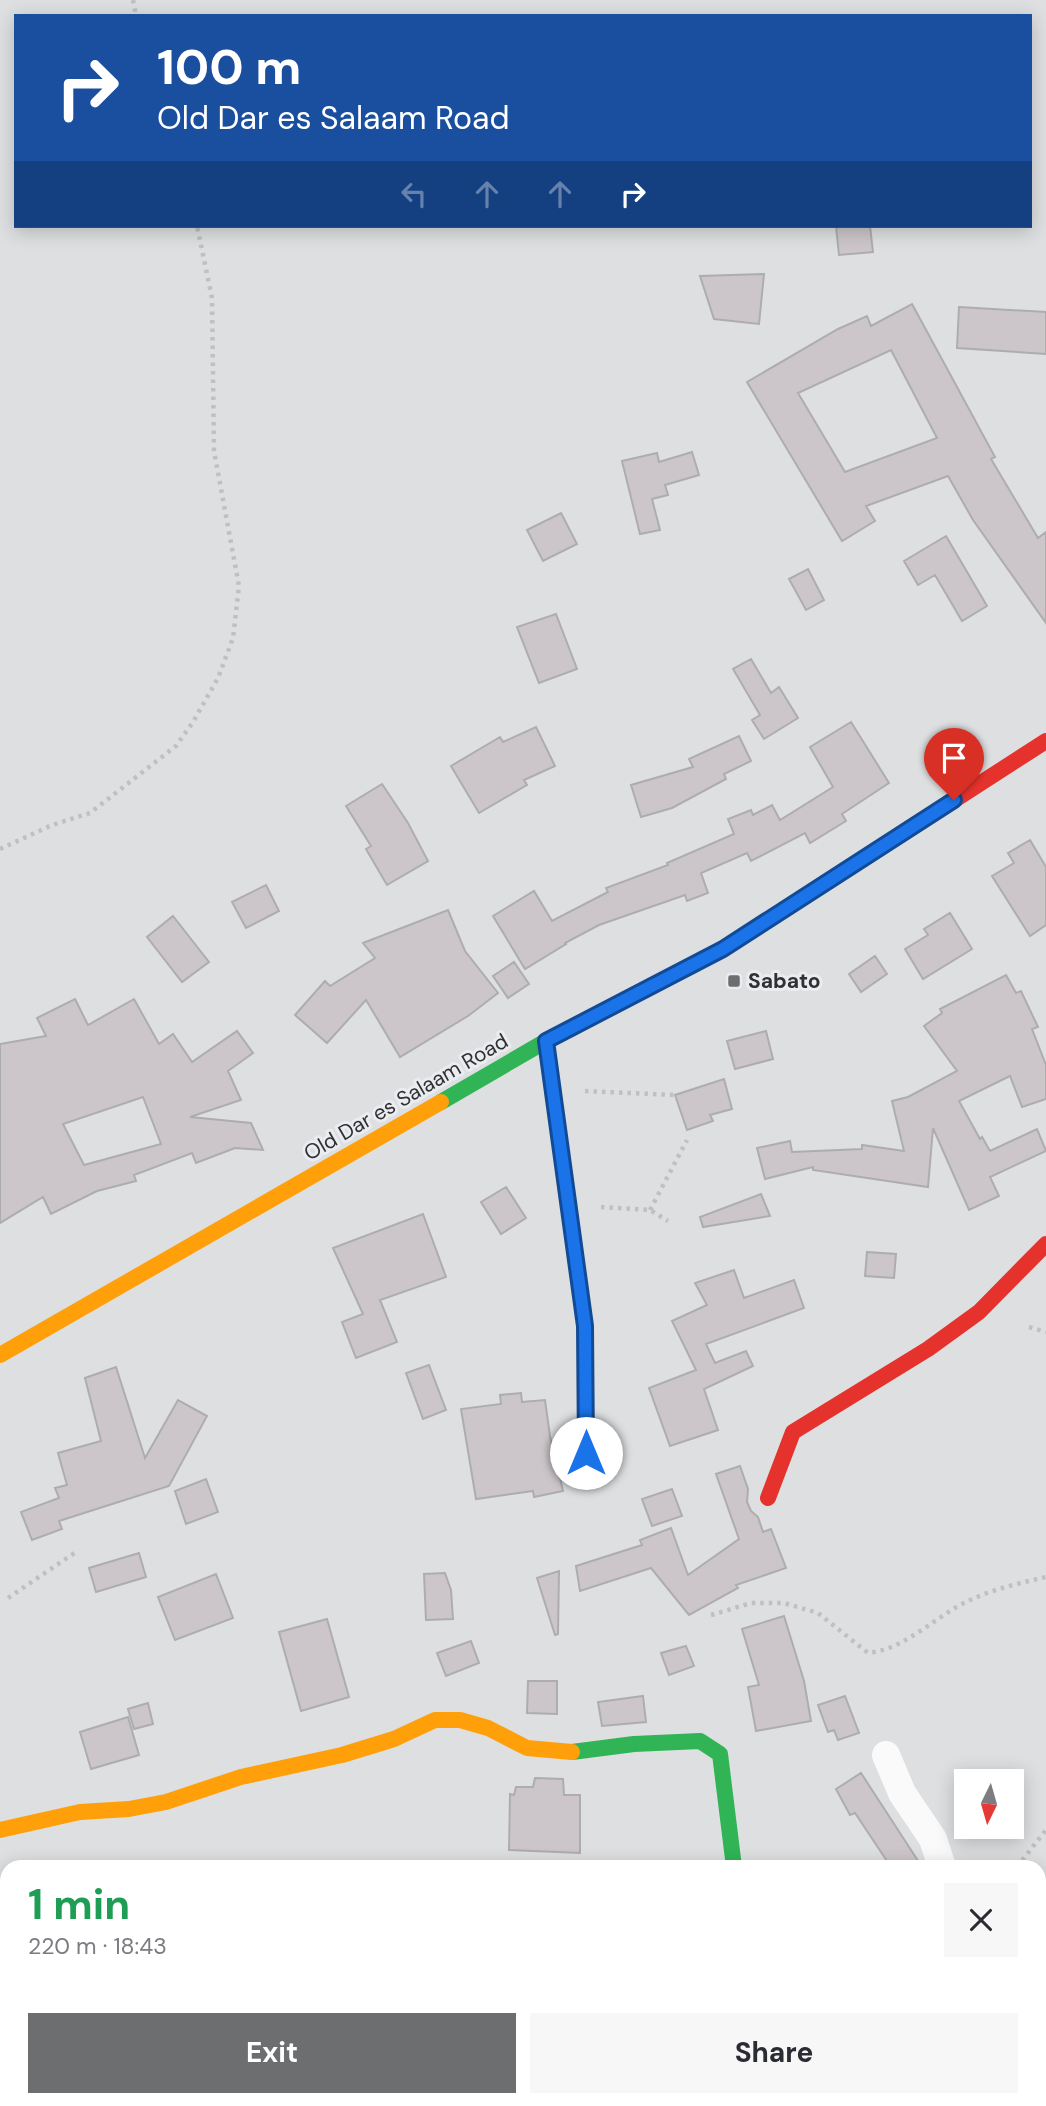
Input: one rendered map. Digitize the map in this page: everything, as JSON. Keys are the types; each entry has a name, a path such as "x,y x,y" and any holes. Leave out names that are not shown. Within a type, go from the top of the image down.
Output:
{"street":[{"name":"Old Dar es Salaam Road","path":"0,1355 546,1041 723,949 1046,741"},
{"path":"546,1041 585,1326 586,1453"},
{"path":"768,1498 793,1432 939,1342 979,1312 1046,1244"},
{"path":"0,1830 80,1812 130,1809 166,1802 241,1777 342,1755 394,1739 435,1720 460,1720 488,1728 527,1748 566,1753 634,1744 700,1741 720,1754 733,1860"},
{"path":"886,1755 902,1793 933,1839 940,1860"}],"path":[{"path":"0,849 52,825 90,813 176,746 218,678 233,638 239,586 214,452 212,298 197,228"},
{"path":"553,1089 675,1095"},
{"path":"650,1210 687,1140"},
{"path":"569,1204 650,1210 668,1222"},
{"path":"1029,1327 1046,1332"},
{"path":"8,1598 76,1552"},
{"path":"711,1615 751,1603 784,1603 818,1613 868,1653 887,1651 967,1601 1046,1577"},
{"path":"1022,1860 1046,1830"}],"building":[{"path":"836,228 870,228 873,252 839,255"},
{"path":"764,274 759,324 714,319 700,276"},
{"path":"912,304 995,457 991,459 1038,538 1046,532 1046,623 973,520 948,476 866,506 875,521 842,541 747,382 838,329 867,316 871,326","holes":["891,350 937,438 845,472 798,393"]},
{"path":"959,307 1046,312 1046,354 957,348"},
{"path":"692,452 699,475 665,485 668,495 652,499 660,530 640,534 622,461 657,453 659,462"},
{"path":"561,513 577,544 543,561 527,530"},
{"path":"946,536 987,606 962,621 935,575 918,585 904,561"},
{"path":"808,569 824,600 806,610 789,579"},
{"path":"556,614 577,669 539,683 517,627"},
{"path":"751,659 771,693 779,687 798,718 764,739 752,720 760,715 733,669"},
{"path":"851,722 889,783 842,814 846,821 810,843 805,833 751,861 747,853 701,873 708,893 687,901 685,895 599,925 525,969 493,916 534,891 552,921 608,892 606,888 668,865 667,863 734,834 728,819 751,810 753,815 772,805 780,820 833,787 810,747"},
{"path":"536,727 555,766 524,780 527,785 479,813 451,766 500,737 503,742"},
{"path":"739,736 751,761 724,774 726,779 672,808 641,817 631,785 693,767 689,759"},
{"path":"382,784 408,823 428,861 387,885 366,849 371,846 346,806"},
{"path":"1030,840 1046,867 1046,925 1030,936 992,876 1014,863 1008,853"},
{"path":"266,885 279,911 246,928 232,902"},
{"path":"448,910 465,951 498,993 468,1016 400,1057 366,1000 327,1043 295,1015 325,981 330,986 375,958 363,943"},
{"path":"950,913 972,949 923,979 905,949 928,935 924,929"},
{"path":"173,916 209,962 182,982 147,937"},
{"path":"875,956 887,974 861,992 849,974"},
{"path":"514,962 529,984 508,998 493,976"},
{"path":"1006,975 1016,993 1021,991 1038,1027 1032,1029 1046,1065 1046,1099 1022,1107 1010,1076 959,1101 980,1139 982,1137 990,1151 1037,1129 1046,1151 990,1177 999,1196 969,1210 933,1128 928,1187 813,1170 813,1167 765,1179 757,1148 790,1141 792,1152 862,1149 862,1145 904,1151 892,1101 908,1097 957,1071 924,1026 942,1013 940,1009"},
{"path":"75,999 88,1025 134,999 159,1044 173,1034 192,1062 237,1031 253,1053 228,1071 241,1100 190,1117 251,1123 263,1150 235,1148 196,1163 192,1153 134,1175 136,1181 97,1191 51,1214 43,1197 0,1223 0,1044 46,1036 37,1018","holes":["143,1097 161,1144 84,1165 63,1124"]},
{"path":"766,1031 773,1059 735,1069 727,1041"},
{"path":"724,1079 732,1109 710,1115 713,1121 687,1130 675,1095"},
{"path":"506,1187 526,1218 501,1234 481,1202"},
{"path":"761,1194 770,1216 703,1227 700,1217"},
{"path":"423,1214 446,1277 380,1300 397,1342 356,1358 342,1322 363,1314 333,1248"},
{"path":"867,1252 896,1254 894,1278 865,1276"},
{"path":"734,1270 744,1298 794,1280 804,1308 706,1344 715,1363 746,1351 753,1366 704,1389 718,1430 670,1446 649,1388 696,1370 672,1321 707,1305 695,1283"},
{"path":"429,1365 446,1410 423,1419 406,1373"},
{"path":"116,1367 145,1458 178,1400 207,1416 169,1486 59,1521 62,1529 32,1540 21,1512 59,1498 55,1488 67,1485 58,1453 101,1441 85,1378"},
{"path":"521,1393 522,1402 545,1400 563,1491 534,1497 533,1491 476,1499 461,1409 501,1404 500,1395"},
{"path":"740,1466 748,1489 747,1502 751,1511 758,1517 763,1532 771,1529 786,1568 736,1585 738,1588 689,1615 651,1568 580,1591 576,1566 642,1545 640,1540 671,1528 688,1575 739,1539 716,1474"},
{"path":"206,1479 218,1512 186,1524 175,1491"},
{"path":"672,1489 682,1516 652,1526 642,1499"},
{"path":"139,1553 146,1577 96,1592 89,1568"},
{"path":"559,1571 558,1634 555,1635 537,1578"},
{"path":"445,1573 451,1590 453,1619 426,1620 424,1574"},
{"path":"216,1574 233,1618 175,1640 158,1597"},
{"path":"784,1616 804,1681 811,1721 756,1731 748,1687 759,1685 742,1629"},
{"path":"327,1619 349,1697 301,1711 279,1632"},
{"path":"471,1641 479,1663 446,1676 437,1653"},
{"path":"686,1646 694,1666 669,1675 661,1653"},
{"path":"528,1681 557,1681 557,1714 527,1713"},
{"path":"643,1696 646,1722 602,1726 598,1702"},
{"path":"845,1696 859,1733 838,1740 834,1730 828,1732 818,1705"},
{"path":"148,1703 153,1724 134,1729 128,1709"},
{"path":"128,1717 139,1755 91,1769 80,1732"},
{"path":"861,1773 917,1860 886,1860 855,1813 850,1815 836,1789"},
{"path":"535,1778 563,1779 564,1795 580,1795 580,1853 509,1850 510,1794 514,1795 516,1787 533,1787"}],"traffic: fast":[{"path":"441,1102 546,1041 723,949 939,810"},
{"path":"546,1041 585,1326 586,1453"},
{"path":"572,1752 634,1744 700,1741 720,1754 733,1860"}],"traffic: slow":[{"path":"0,1355 441,1102"},
{"path":"0,1830 80,1812 129,1809 166,1802 241,1777 342,1755 394,1739 435,1720 460,1720 488,1728 527,1748 572,1752"}],"traffic: jam":[{"path":"939,810 1046,741"},
{"path":"768,1498 793,1432 928,1349 979,1312 1046,1244"}],"place":[{"name":"Sabato","path":"734,981"}],"route":[{"path":"586,1453 585,1326 546,1041 723,949 954,800"}]}
